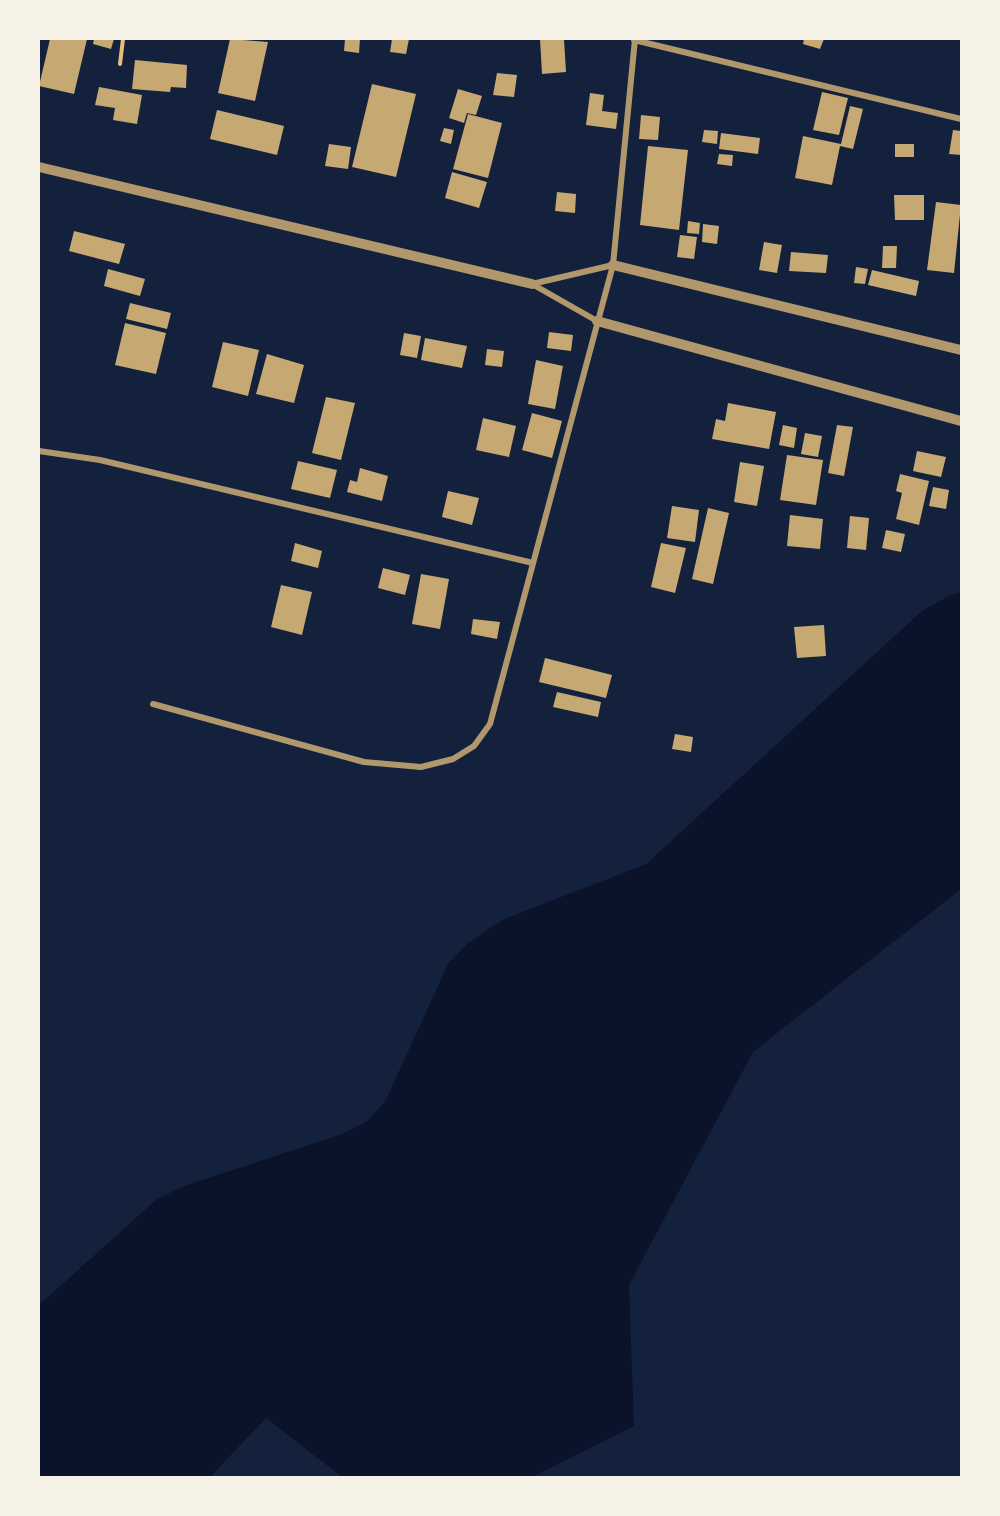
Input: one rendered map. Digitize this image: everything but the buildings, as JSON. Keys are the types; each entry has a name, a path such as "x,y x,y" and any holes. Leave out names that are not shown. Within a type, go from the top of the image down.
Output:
{"street":[{"path":"153,704 364,762 421,767 453,759 474,746 490,724 612,265 634,40 961,119"},
{"path":"39,167 531,284 597,321 961,421"},
{"path":"531,284 612,265 961,350"},
{"path":"39,451 100,460 534,563"}],"path":[{"path":"120,64 123,39"}],"water":[{"path":"961,592 961,889 753,1052 629,1285 634,1426 532,1477 342,1477 266,1418 210,1477 39,1477 39,1305 157,1199 184,1186 342,1134 366,1122 385,1102 448,964 468,943 502,920 646,864 923,610"}]}
